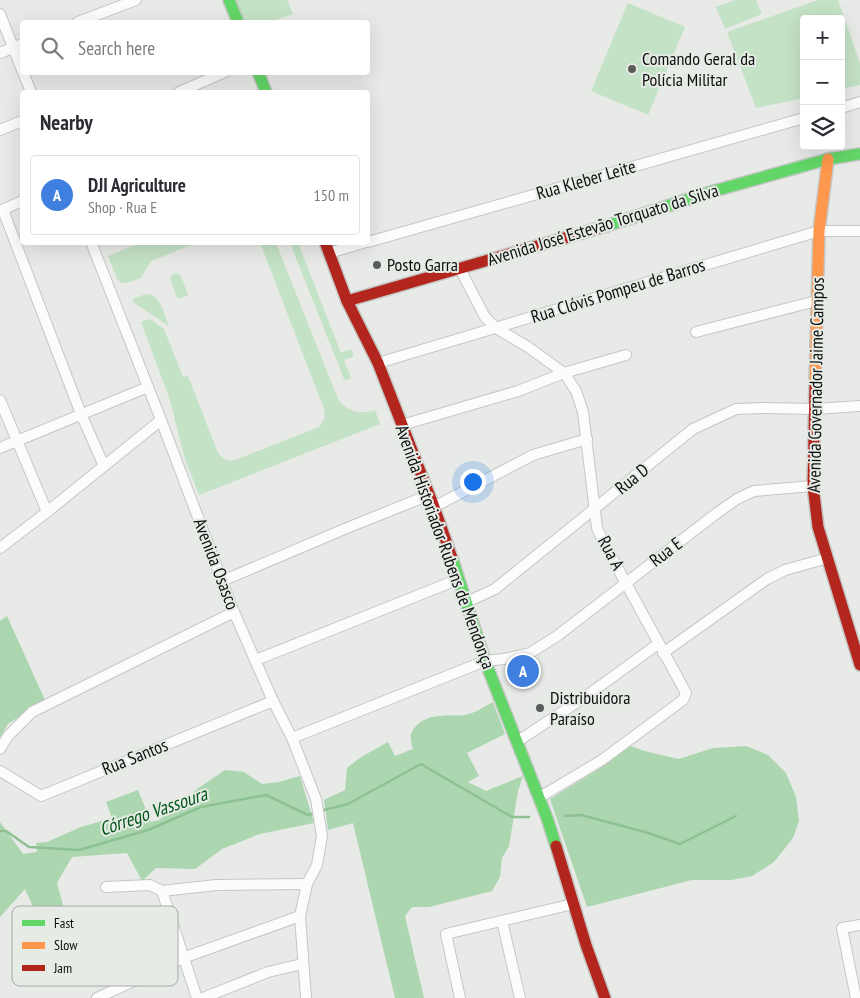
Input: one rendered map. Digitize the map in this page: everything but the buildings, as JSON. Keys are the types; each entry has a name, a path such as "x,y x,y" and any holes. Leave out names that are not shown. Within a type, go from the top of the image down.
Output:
{"main road":[{"path":"230,0 237,20"},
{"path":"259,75 265,90"},
{"name":"Avenida José Estevão Torquato da Silva","path":"348,301 594,230 714,191 828,159 860,154"},
{"name":"Avenida Governador Jaime Campos","path":"828,159 819,231 813,486 818,526 860,665"},
{"name":"Avenida Historiador Rubens de Mendonça","path":"327,248 348,301 378,363 434,507 485,661 540,797 573,904 605,998"}],"street":[{"path":"82,20 117,3 136,0"},
{"path":"0,14 18,46 0,53"},
{"path":"25,75 30,90"},
{"path":"184,90 218,75"},
{"path":"845,107 860,102"},
{"name":"Rua Kleber Leite","path":"370,241 800,119"},
{"path":"0,130 20,122"},
{"path":"20,202 2,210 81,414 104,466"},
{"name":"Rua Clóvis Pompeu de Barros","path":"378,363 676,272 819,231 860,232"},
{"name":"Avenida Osasco","path":"92,245 234,612 273,701 292,738 317,806 322,836 317,865 307,884 300,916 302,964 306,998"},
{"name":"Rua Kleber Leite","path":"327,248 347,245"},
{"name":"Rua A","path":"460,269 485,317 496,328 528,347 564,373 576,391 583,412 597,528 686,691 685,698 602,760 540,797"},
{"path":"696,332 816,301"},
{"path":"402,425 518,391 564,373 626,355"},
{"path":"0,448 148,386"},
{"path":"0,400 47,512"},
{"name":"Rua D","path":"467,602 495,589 693,429 736,409 816,409 860,406"},
{"path":"0,548 161,420"},
{"path":"434,507 532,455 587,439"},
{"name":"Rua E","path":"292,738 485,661 530,653 557,636 717,513 746,494 768,489 813,486"},
{"path":"222,581 429,495"},
{"path":"518,741 767,579 785,570 828,558"},
{"path":"256,660 459,579"},
{"path":"0,749 8,736 32,712 234,612"},
{"name":"Rua Santos","path":"0,770 41,796 273,701"},
{"path":"106,887 150,885 162,891 216,885 307,884"},
{"path":"162,891 167,906"},
{"path":"460,998 446,934 573,904"},
{"path":"178,960 300,916"},
{"path":"502,921 520,998"},
{"path":"856,998 842,928 860,925"},
{"path":"178,942 197,998"},
{"path":"203,998 268,972 302,964"},
{"path":"97,998 123,986"}],"green space":[{"path":"236,0 287,0 293,14 276,20 244,20"},
{"path":"735,0 756,0 762,14 725,29 716,7"},
{"path":"818,0 838,0 843,15 800,15 800,99 756,108 727,32"},
{"path":"628,3 685,27 648,115 591,91"},
{"path":"845,20 860,63 860,85 845,88"},
{"path":"135,245 191,245 151,261 141,278 127,283 122,283 117,279 108,256"},
{"path":"261,245 277,245 338,399 350,410 365,412 375,410 380,424 199,495 184,456 170,400 141,322 150,319 164,329 183,377 188,376 218,453 223,458 235,460 319,427 325,418 324,409"},
{"path":"291,245 299,245 341,353 351,349 354,356 344,360 351,378 344,379"},
{"path":"177,273 181,276 188,295 178,299 170,279 172,275"},
{"path":"146,294 155,297 159,301 169,326 133,302 133,299"},
{"path":"7,616 45,700 8,724 0,737 0,621"},
{"path":"493,702 505,734 467,753 479,776 468,782 486,791 523,776 518,791 509,846 502,858 500,877 492,891 429,907 412,907 405,916 424,998 395,998 353,823 328,830 324,800 345,790 347,768 361,757 388,742 395,756 413,749 411,733 422,721 440,716 476,712"},
{"path":"630,746 679,759 713,748 746,746 768,755 786,773 796,797 799,821 793,838 774,862 752,876 732,880 692,880 587,907 550,799 594,772"},
{"path":"225,770 244,772 262,784 279,782 300,776 314,823 260,834 222,849 195,869 156,868 142,881 127,853 72,857 57,883 63,906 33,906 25,889 0,917 0,822 23,854 37,852 36,843 47,842 81,827 112,818 106,802 138,790 151,822 159,820 171,809 181,804 197,789"}],"waterway":[{"name":"Córrego Vassoura","path":"320,811 348,804 421,764 512,817 529,817"},
{"name":"Córrego Vassoura","path":"0,831 6,831 29,847 79,850 148,830 201,807 266,795 308,815 315,813"},
{"name":"Córrego Vassoura","path":"565,816 581,815 645,832 680,844 736,816"}],"traffic: fast":[{"path":"229,0 237,20"},
{"path":"259,75 265,90"},
{"path":"606,226 714,191 828,159 860,154"},
{"path":"452,558 485,661 547,818 556,846"}],"traffic: slow":[{"path":"815,385 819,231 828,159"}],"traffic: jam":[{"path":"347,301 606,226"},
{"path":"326,245 347,301 378,363 452,558"},
{"path":"815,385 813,486 818,527 860,665"},
{"path":"556,846 586,945 605,998"}],"place":[{"name":"Comando Geral da Polícia Militar","path":"632,69"},
{"name":"Posto Garra","path":"377,265"},
{"name":"DJI Agriculture","path":"523,671"},
{"name":"Distribuidora Paraíso","path":"540,708"}]}
